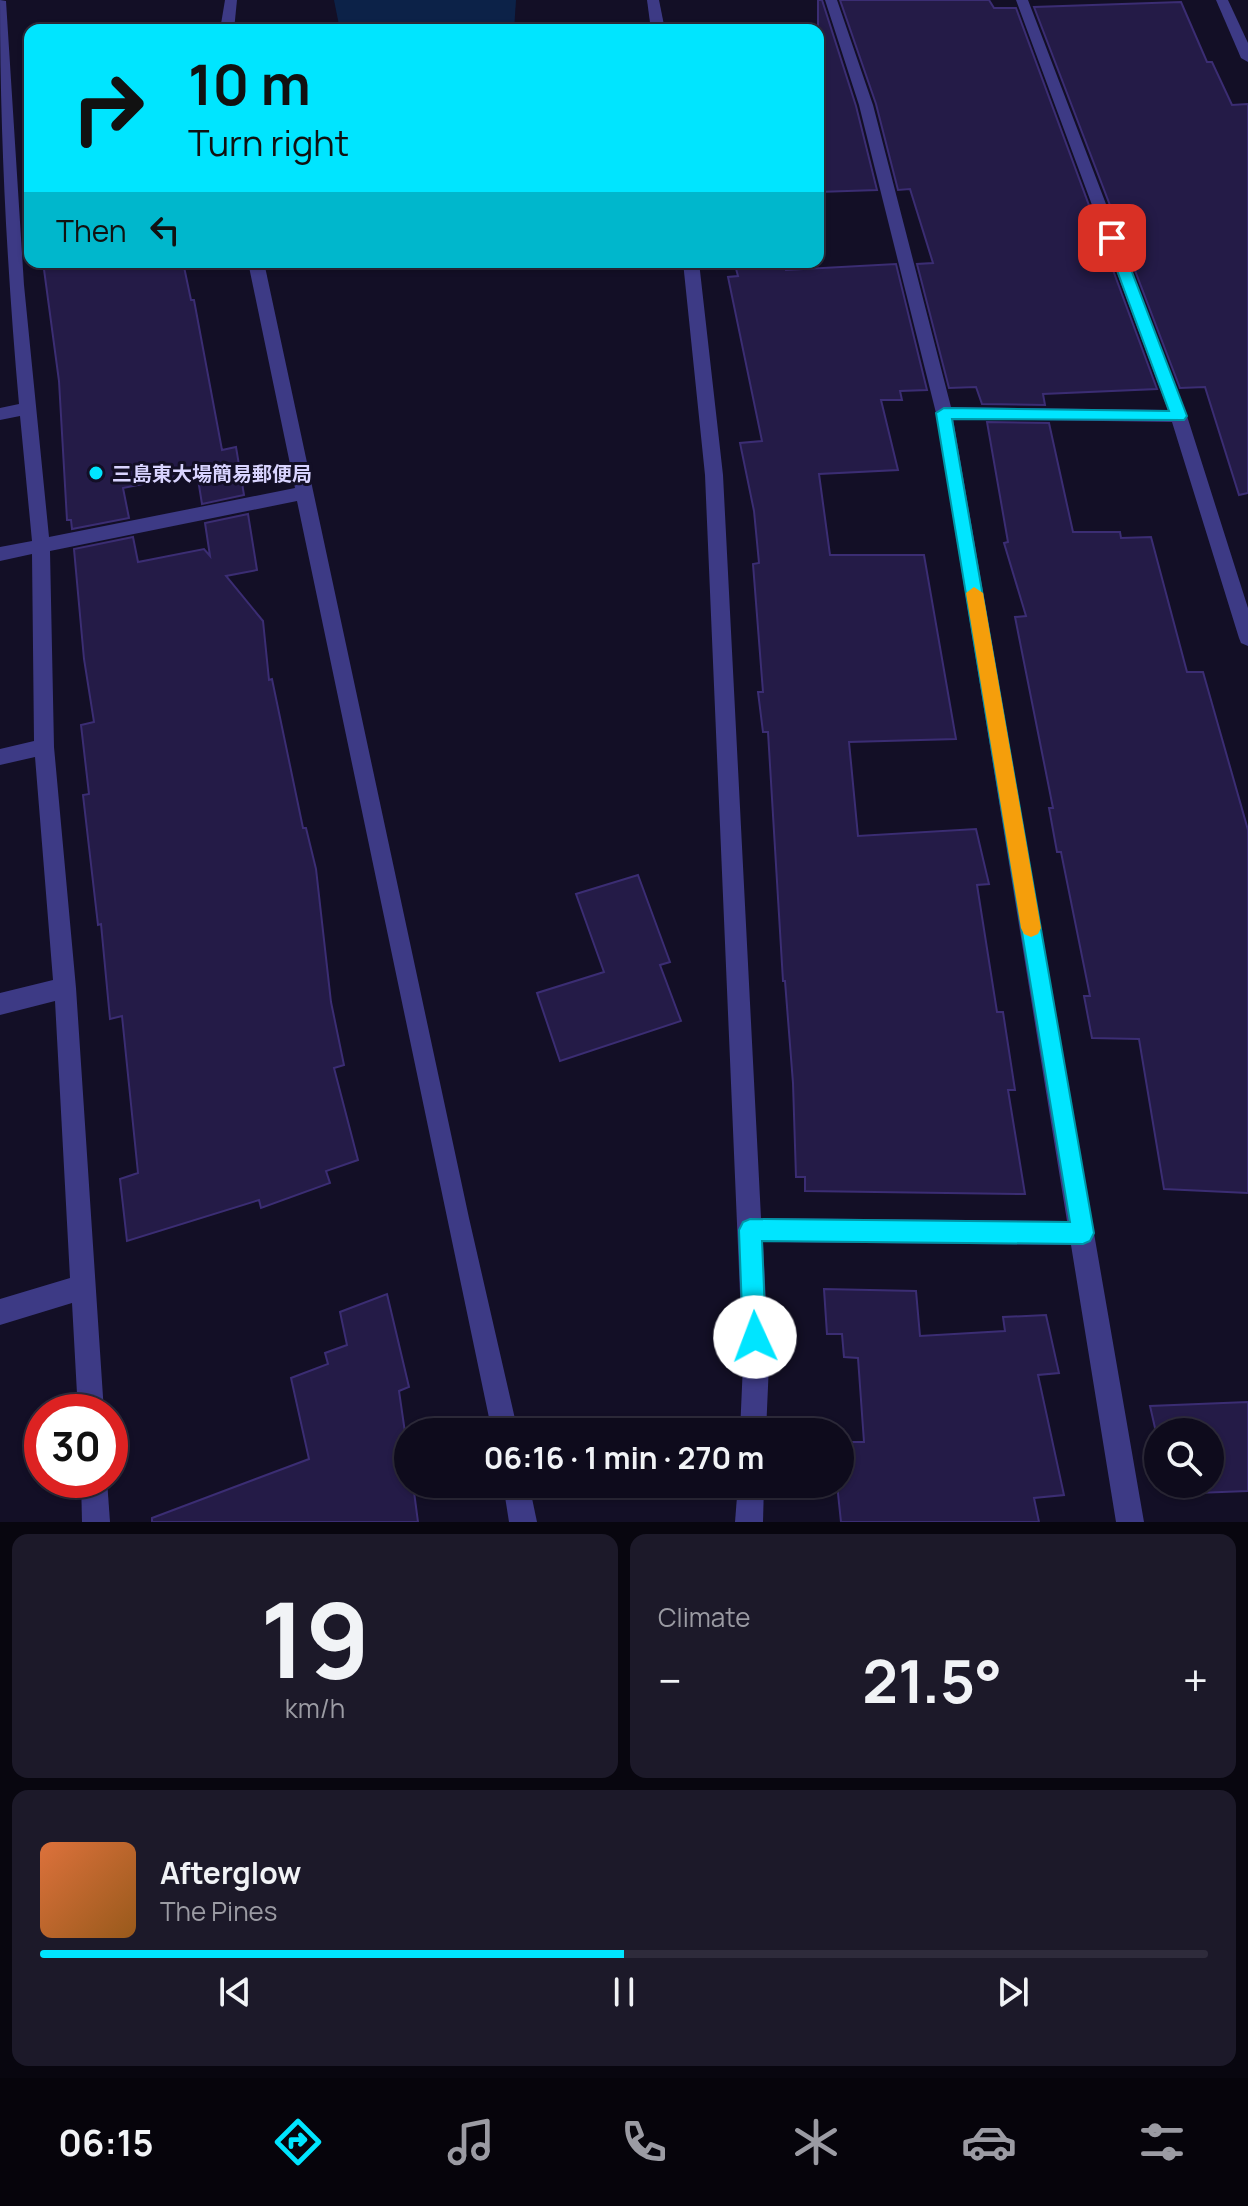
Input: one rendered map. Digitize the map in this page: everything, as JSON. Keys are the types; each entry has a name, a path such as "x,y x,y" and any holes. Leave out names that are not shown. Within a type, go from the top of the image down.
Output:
{"street":[{"path":"228,24 231,0"},
{"path":"653,0 657,24"},
{"path":"831,0 866,105 944,413 1130,1522"},
{"path":"1022,0 1179,416 1248,638"},
{"path":"1222,0 1248,58"},
{"path":"0,1 8,286 41,545 44,747 65,988 90,1394"},
{"path":"257,268 502,1418"},
{"path":"692,268 714,475 756,1364 754,1418"},
{"path":"0,414 26,409"},
{"path":"944,413 1179,416"},
{"path":"0,554 303,493"},
{"path":"0,757 44,747"},
{"path":"0,1004 65,988"},
{"path":"750,1230 1083,1233"},
{"path":"0,1312 85,1286"},
{"path":"95,1498 96,1522"},
{"path":"519,1498 523,1522"},
{"path":"749,1522 750,1498"}],"water":[{"path":"334,0 516,0 514,24 339,24"}],"building":[{"path":"818,0 822,0 856,106 877,190 824,192 824,24 818,24"},
{"path":"840,0 989,0 994,8 1016,8 1157,389 1043,394 1045,405 982,404 976,387 949,388 917,264 933,263 910,189 898,190 876,104"},
{"path":"1181,2 1207,62 1212,62 1232,105 1248,104 1248,493 1239,495 1205,387 1180,388 1034,7"},
{"path":"896,264 927,390 900,391 902,400 881,400 898,470 819,474 830,555 924,555 956,739 849,742 858,836 976,829 989,884 977,885 997,1012 1003,1012 1015,1090 1008,1090 1025,1194 805,1191 805,1177 796,1177 793,1083 783,981 768,732 763,732 758,692 763,692 753,564 759,563 754,511 740,443 762,441 728,277 738,276 736,268 786,270"},
{"path":"44,268 184,268 191,300 194,300 222,450 236,447 244,495 202,504 197,473 123,488 129,518 72,529 71,520 67,520 59,381"},
{"path":"987,422 1049,423 1073,532 1120,532 1121,538 1151,537 1187,672 1203,672 1248,830 1248,1193 1164,1189 1139,1039 1092,1038 1084,996 1090,996 1061,852 1057,852 1049,808 1053,808 1015,617 1026,616 1004,543 1008,542"},
{"path":"248,514 257,570 226,576 263,621 269,680 272,679 303,828 306,828 316,869 331,1002 344,1065 334,1068 358,1160 326,1171 330,1183 261,1208 259,1200 127,1241 120,1179 138,1173 122,1016 110,1019 101,924 98,925 83,795 89,794 81,725 94,722 84,659 74,549 133,537 138,562 204,549 210,556 205,523"},
{"path":"638,875 670,962 660,965 681,1021 560,1061 537,993 604,972 576,894"},
{"path":"824,1289 916,1291 920,1336 1005,1331 1003,1317 1046,1315 1059,1373 1038,1375 1064,1495 1034,1498 1039,1522 841,1522 838,1498 854,1498 854,1442 864,1442 858,1358 844,1357 842,1334 827,1334"},
{"path":"387,1294 409,1387 399,1391 403,1418 394,1418 394,1498 415,1498 418,1522 152,1522 152,1518 309,1459 291,1378 328,1364 325,1353 347,1345 340,1312"},
{"path":"1248,1402 1248,1491 1224,1492 1224,1418 1153,1418 1150,1406"}],"slow traffic":[{"path":"974,593 1031,928"}],"place":[{"name":"三島東大場簡易郵便局","path":"96,473"}],"route":[{"path":"755,1337 750,1230 1083,1233 944,413 1179,416 1112,238"}]}
